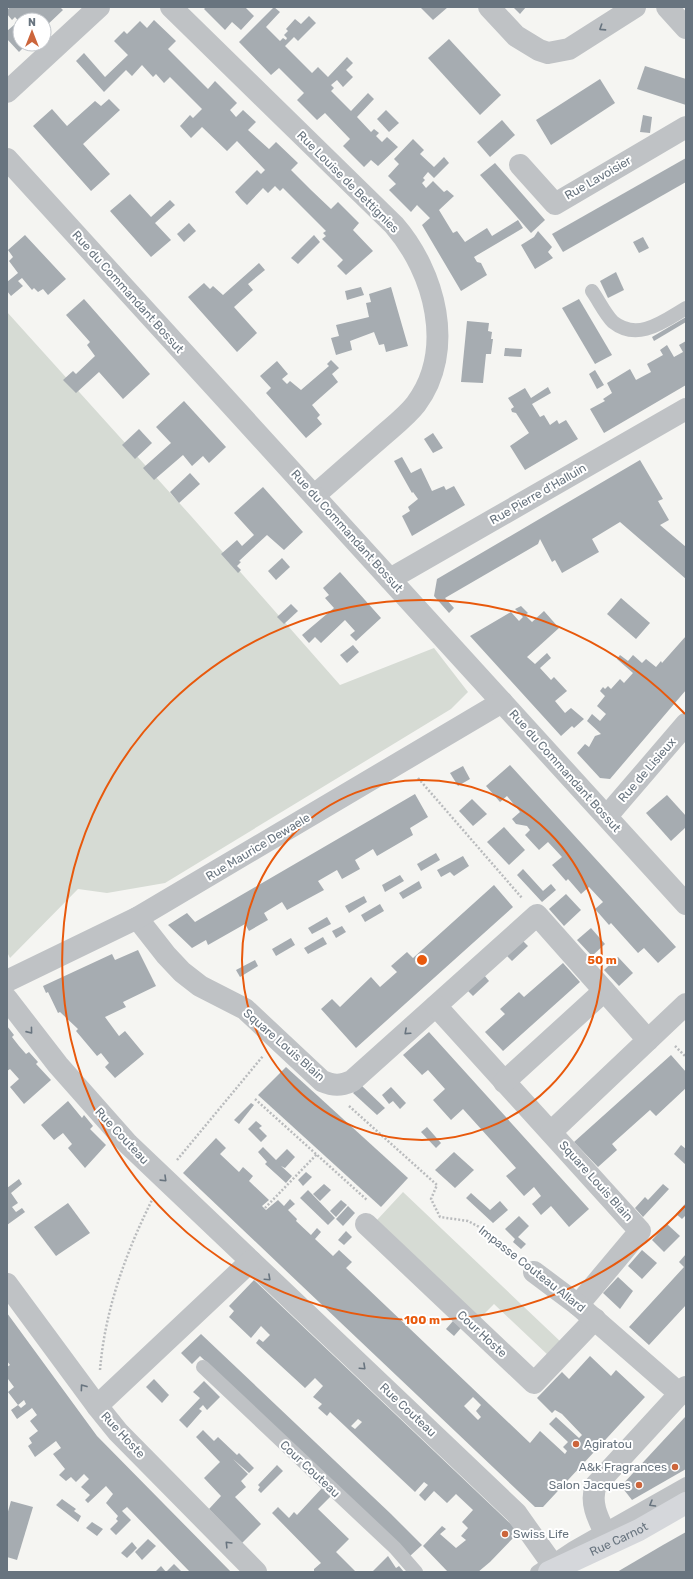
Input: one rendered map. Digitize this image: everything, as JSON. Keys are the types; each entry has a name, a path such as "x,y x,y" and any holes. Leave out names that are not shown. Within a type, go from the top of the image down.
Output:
{"main road":[{"name":"Rue Carnot","path":"554,1570 607,1537 639,1530 686,1502"}],"street":[{"path":"7,92 99,7"},
{"name":"Rue Louise de Bettignies","path":"170,7 394,225 402,235 422,271 434,303 437,335 436,353 430,381 423,393 406,414 315,495"},
{"path":"489,7 516,36 539,50 548,53 569,49 635,7"},
{"path":"667,7 686,28"},
{"name":"Rue Lavoisier","path":"520,165 555,204 686,127"},
{"name":"Rue du Commandant Bossut","path":"7,159 315,495 686,904"},
{"name":"Rue Pierre d'Halluin","path":"390,579 686,409"},
{"name":"Rue Maurice Dewaele","path":"7,982 137,918 502,702"},
{"name":"Rue de Lisieux","path":"607,816 686,724"},
{"path":"537,915 648,1040"},
{"name":"Square Louis Blain","path":"137,918 166,955 182,972 200,986 245,1009 322,1081 333,1085 342,1085 352,1081 537,915"},
{"path":"504,1082 604,991"},
{"name":"Rue Couteau","path":"7,999 58,1065 128,1144 516,1513 529,1529 554,1570"},
{"name":"Square Louis Blain","path":"551,1132 686,1004"},
{"name":"Square Louis Blain","path":"436,1006 640,1230 578,1305"},
{"name":"Cour Hoste","path":"369,1214 534,1383 595,1319"},
{"path":"97,1406 250,1261"},
{"name":"Impasse Couteau Allard","path":"534,1272 578,1305 683,1391"},
{"name":"Rue Hoste","path":"7,1284 118,1432 256,1572"},
{"path":"607,1537 597,1515 594,1503 596,1485 683,1391"}],"lane":[{"path":"592,291 613,321 632,331 640,331 655,326 686,308"},
{"name":"Cour Couteau","path":"203,1367 395,1548 416,1572"},
{"path":"607,1537 686,1484"},
{"path":"554,1570 639,1530"}],"path":[{"path":"404,761 537,915"},
{"name":"Impasse Couteau Allard","path":"333,1085 347,1104 437,1185 431,1199 440,1217 468,1220 483,1229 534,1272"},
{"path":"255,1099 317,1154 369,1214"},
{"path":"264,1208 317,1154"}],"shaded area":[{"path":"7,312 191,516 340,685 434,648 468,692 451,709 165,883 107,893 78,889 10,958 7,952"},
{"path":"403,1192 562,1343 549,1356 494,1304 480,1318 377,1220"}],"building":[{"path":"10,7 60,7 63,10 52,20 52,12 12,12 12,20 7,14 7,10"},
{"path":"206,7 245,7 254,16 241,30 232,22 225,30 204,9"},
{"path":"274,7 280,12 266,27 280,41 283,38 286,40 287,38 284,35 288,31 286,29 295,19 301,24 309,16 316,23 298,41 294,37 285,46 312,73 318,67 328,77 347,57 353,63 346,70 353,77 343,87 337,80 331,85 334,88 331,91 351,111 368,93 374,99 357,117 371,132 374,129 379,133 376,136 382,142 387,137 398,147 378,166 371,160 364,167 343,146 350,139 325,113 317,120 297,100 304,93 279,68 271,75 239,42"},
{"path":"420,7 448,7 433,20"},
{"path":"513,7 526,7 520,14"},
{"path":"154,20 176,41 168,49 208,89 215,81 237,103 230,110 236,117 243,110 256,122 248,130 269,149 276,142 298,163 291,170 311,190 331,209 338,202 359,223 353,230 373,251 346,275 337,266 343,260 322,239 326,236 323,233 326,231 283,188 280,191 275,186 268,193 263,188 247,205 241,199 235,192 257,170 261,174 265,170 237,141 227,151 202,127 191,138 180,126 190,115 193,118 202,109 170,77 164,83 156,74 153,77 142,65 132,76 126,70 104,92 76,61 84,53 105,77 128,55 114,41 124,31 127,34 140,21 147,28"},
{"path":"12,27 12,44 7,39 7,31"},
{"path":"449,39 501,95 480,115 428,58"},
{"path":"645,66 686,79 686,105 637,89"},
{"path":"600,79 615,103 551,145 536,120"},
{"path":"109,99 120,110 83,144 110,174 91,191 33,126 52,109 67,126 95,101 101,106"},
{"path":"386,110 399,123 389,132 377,119"},
{"path":"643,115 652,117 650,133 640,132"},
{"path":"502,120 515,135 490,157 477,142"},
{"path":"413,139 424,150 420,154 434,167 444,157 449,163 434,178 428,172 423,178 425,180 422,183 426,188 433,181 444,192 447,190 454,196 439,210 453,233 457,231 465,242 487,228 492,236 518,220 523,228 474,257 477,262 481,263 487,275 461,291 422,225 430,218 417,205 411,212 389,190 396,184 388,176 399,164 394,159"},
{"path":"686,158 686,182 563,252 552,234"},
{"path":"495,163 545,220 531,233 480,175"},
{"path":"130,194 151,217 170,200 175,205 155,223 171,240 151,257 110,211"},
{"path":"189,223 196,231 184,242 177,234"},
{"path":"538,231 552,247 548,252 553,258 535,269 521,245 534,237"},
{"path":"25,235 66,279 48,295 43,289 38,292 34,288 32,290 22,278 18,281 23,286 11,296 7,291 7,282 18,273 9,261 13,257 8,250"},
{"path":"314,235 320,242 298,264 291,258"},
{"path":"643,237 649,248 639,253 633,242"},
{"path":"259,263 265,270 248,284 253,290 234,307 257,333 237,352 188,297 204,283 210,289 213,286 223,295"},
{"path":"616,272 624,290 608,298 600,281"},
{"path":"361,287 364,295 347,300 345,291"},
{"path":"391,287 408,346 386,352 384,344 379,345 374,332 350,341 352,350 336,355 331,338 339,336 336,325 369,317 366,303 371,302 369,294"},
{"path":"84,299 150,374 123,399 99,372 76,393 63,380 73,371 76,374 95,356 87,345 90,342 66,315"},
{"path":"579,299 612,355 595,364 562,308"},
{"path":"686,317 686,322 654,341 652,337"},
{"path":"467,321 489,323 488,331 492,332 491,339 493,339 491,354 486,354 483,383 461,382"},
{"path":"686,341 686,385 604,433 590,409 605,401 603,399 612,393 607,383 630,369 636,380 651,372 647,364 663,355 660,350 667,345 674,357 683,352 679,345"},
{"path":"505,348 522,349 521,357 504,356"},
{"path":"331,360 339,368 332,374 338,382 312,405 320,415 317,418 322,424 306,438 266,393 271,388 260,376 277,361 288,374 282,379 287,384 290,381 301,390 329,366 327,364"},
{"path":"595,370 604,385 597,389 589,374"},
{"path":"548,387 551,393 532,404 540,417 544,415 550,425 557,420 559,424 566,420 578,439 525,470 510,446 529,433 516,413 512,412 511,409 514,407 508,398 525,388 531,398"},
{"path":"184,401 226,447 209,463 203,456 192,466 183,455 154,480 143,468 171,443 156,427"},
{"path":"139,429 152,443 135,459 122,445"},
{"path":"433,433 443,448 433,453 424,439"},
{"path":"402,457 411,473 421,468 432,491 444,486 446,490 454,486 465,505 412,536 402,516 410,511 408,507 418,499 413,492 412,493 394,461"},
{"path":"640,460 663,499 658,501 669,520 660,525 686,547 686,579 620,522 592,539 599,552 562,573 555,560 552,562 540,539 538,544 445,598 454,608 449,613 434,596 437,579"},
{"path":"190,473 200,484 179,503 170,492"},
{"path":"263,487 303,532 284,550 267,535 239,561 241,562 237,566 241,570 238,573 221,554 237,540 242,546 254,535 234,513"},
{"path":"282,558 290,567 276,580 268,571"},
{"path":"340,572 381,618 356,641 350,635 355,631 345,620 321,643 315,637 309,643 302,635 334,608 325,598 329,595 323,588"},
{"path":"621,598 650,623 636,639 607,614"},
{"path":"291,604 298,611 284,624 277,617"},
{"path":"521,606 528,613 525,615 532,622 544,611 559,628 527,657 535,664 547,653 551,658 540,668 551,680 554,677 567,691 555,701 565,713 571,708 584,719 574,728 572,726 561,736 470,636 511,612 519,621 523,617 515,609"},
{"path":"686,636 686,690 610,779 600,778 577,753 585,744 589,747 595,736 601,734 587,721 592,714 600,721 606,714 597,706 605,696 600,691 603,687 605,689 608,686 611,689 620,679 624,683 633,673 617,659 620,655 628,661 633,655 642,663 646,659 656,667 661,661 662,663"},
{"path":"353,645 359,652 347,663 340,655"},
{"path":"510,765 676,947 658,963 644,948 638,953 611,923 609,925 595,909 603,902 589,887 581,894 568,879 566,881 552,865 562,857 548,842 539,850 525,835 530,830 527,826 516,824 512,819 520,812 507,796 500,802 486,786"},
{"path":"463,766 470,779 458,786 450,773"},
{"path":"415,794 428,817 410,828 413,835 377,856 373,849 355,860 360,869 342,879 337,870 318,881 324,890 287,910 282,902 264,913 268,920 249,931 245,924 208,945 206,940 192,948 168,925 187,913 195,922"},
{"path":"667,795 686,816 686,827 671,841 646,813"},
{"path":"472,799 487,814 473,826 459,811"},
{"path":"504,827 525,850 509,865 487,842"},
{"path":"436,853 440,860 421,871 417,864"},
{"path":"463,856 469,866 454,876 450,872 441,877 437,870"},
{"path":"523,869 543,891 551,884 556,890 542,902 517,875"},
{"path":"400,875 404,881 385,892 382,885"},
{"path":"419,881 422,888 403,899 399,893"},
{"path":"494,885 513,907 356,1048 321,1009 332,999 340,1007 371,977 380,987 397,972 391,966 407,952 413,958"},
{"path":"566,894 581,910 564,926 549,909"},
{"path":"364,896 367,902 349,913 345,906"},
{"path":"380,904 384,911 365,922 361,915"},
{"path":"327,917 331,924 312,934 308,928"},
{"path":"342,926 346,932 336,938 332,931"},
{"path":"591,928 605,944 592,956 577,940"},
{"path":"323,937 327,944 308,954 304,948"},
{"path":"291,938 295,945 276,956 272,949"},
{"path":"523,941 528,946 512,961 507,956"},
{"path":"138,950 156,986 123,1002 126,1007 105,1017 119,1036 125,1031 144,1054 115,1078 105,1067 109,1063 101,1053 97,1056 76,1031 78,1029 60,1012 58,1013 48,992 46,993 43,986 112,954 115,960"},
{"path":"618,957 633,973 619,986 604,970"},
{"path":"255,960 258,966 240,977 236,970"},
{"path":"563,963 580,982 503,1051 485,1032 505,1014 500,1009 519,992 524,997"},
{"path":"484,975 489,981 473,996 467,990"},
{"path":"7,1026 14,1035 12,1037 19,1046 26,1054 29,1052 38,1062 36,1064 51,1080 24,1104 10,1087 19,1079 10,1069 7,1071"},
{"path":"429,1032 589,1209 569,1227 551,1206 541,1215 532,1204 541,1196 534,1187 524,1196 506,1176 516,1168 463,1109 451,1120 433,1100 445,1089 428,1070 422,1075 403,1055"},
{"path":"671,1055 686,1072 686,1088 656,1116 650,1110 612,1144 617,1150 598,1167 574,1142"},
{"path":"286,1067 408,1178 381,1207 258,1095"},
{"path":"361,1085 385,1108 377,1115 353,1093"},
{"path":"391,1087 406,1103 400,1109 393,1101 389,1104 382,1095"},
{"path":"68,1101 82,1118 84,1115 93,1126 90,1129 106,1145 85,1168 68,1148 72,1144 63,1133 54,1140 41,1125"},
{"path":"251,1103 254,1105 239,1124 234,1120"},
{"path":"256,1121 262,1126 259,1128 267,1136 261,1142 248,1129"},
{"path":"427,1127 441,1143 436,1148 421,1132"},
{"path":"216,1138 226,1148 220,1154 239,1172 243,1167 253,1176 249,1181 269,1200 262,1206 266,1210 278,1200 284,1206 290,1199 295,1204 288,1210 297,1219 296,1221 311,1235 317,1228 321,1232 315,1239 333,1256 339,1250 352,1262 346,1268 530,1443 540,1431 565,1454 567,1451 563,1447 568,1442 549,1424 556,1417 579,1438 582,1435 562,1414 555,1410 552,1413 537,1398 562,1372 569,1379 590,1356 611,1376 616,1370 645,1397 543,1507 535,1507 183,1173","holes":["473,1397 481,1405 476,1411 481,1417 478,1420 464,1406"]},
{"path":"681,1145 686,1149 686,1165 674,1154"},
{"path":"263,1147 276,1160 287,1149 295,1157 285,1168 281,1166 292,1176 286,1183 265,1164 267,1162 258,1152"},
{"path":"454,1152 474,1170 455,1188 435,1170"},
{"path":"306,1172 312,1177 303,1186 298,1180"},
{"path":"19,1179 22,1184 11,1193 18,1203 12,1207 16,1212 22,1208 25,1212 7,1225 7,1188"},
{"path":"324,1184 331,1190 320,1201 313,1194"},
{"path":"663,1184 669,1189 643,1217 635,1208 645,1197 648,1200"},
{"path":"308,1190 335,1218 328,1225 300,1198"},
{"path":"471,1193 490,1210 500,1201 508,1210 493,1223 466,1198"},
{"path":"341,1200 347,1205 336,1217 330,1211"},
{"path":"68,1203 90,1233 56,1256 34,1227"},
{"path":"686,1203 686,1215 682,1219 676,1214"},
{"path":"348,1206 355,1213 343,1226 336,1219"},
{"path":"519,1216 529,1226 518,1237 526,1244 521,1249 513,1242 515,1239 505,1229"},
{"path":"667,1224 680,1236 664,1252 652,1240"},
{"path":"346,1231 352,1237 344,1245 338,1240"},
{"path":"642,1250 657,1263 642,1279 628,1266"},
{"path":"686,1254 686,1305 649,1345 629,1327 684,1267 679,1262"},
{"path":"618,1277 633,1291 620,1309 603,1293"},
{"path":"254,1280 515,1528 516,1535 490,1562 478,1572 448,1572 423,1546 442,1526 446,1529 440,1534 456,1548 466,1540 461,1536 468,1528 462,1522 473,1510 456,1494 447,1503 434,1491 425,1501 419,1495 428,1485 424,1482 415,1492 330,1412 327,1416 318,1408 322,1404 313,1397 323,1386 315,1378 305,1388 256,1343 259,1339 263,1342 270,1335 261,1326 251,1338 229,1317 234,1311 229,1306","holes":["358,1419 362,1422 355,1429 351,1426"]},
{"path":"7,1313 97,1436 231,1572 190,1572 127,1507 122,1511 131,1520 116,1535 110,1529 118,1521 116,1519 118,1516 106,1503 113,1494 106,1486 88,1503 85,1500 90,1495 81,1487 89,1479 84,1474 76,1482 71,1477 66,1481 59,1475 65,1469 53,1454 61,1448 56,1441 35,1457 28,1446 32,1443 29,1438 38,1431 30,1421 37,1415 32,1408 17,1419 11,1410 18,1405 8,1392 14,1387 8,1379 7,1380 7,1367 10,1365 7,1361","holes":["24,1400 26,1404 21,1408 18,1405"]},
{"path":"453,1321 461,1328 454,1336 446,1329"},
{"path":"201,1334 422,1545 410,1556 200,1356 192,1364 181,1353"},
{"path":"154,1379 169,1395 162,1403 146,1387"},
{"path":"204,1381 220,1397 207,1410 203,1405 199,1409 202,1411 187,1428 179,1420 200,1398 193,1392"},
{"path":"686,1416 686,1469 632,1500 621,1486"},
{"path":"203,1430 214,1441 218,1437 237,1455 239,1453 254,1468 249,1473 233,1459 248,1474 241,1481 246,1487 235,1497 261,1524 242,1543 209,1509 221,1496 204,1478 220,1462 196,1437"},
{"path":"277,1465 283,1471 261,1493 258,1490 260,1487 258,1485"},
{"path":"323,1487 332,1495 318,1509 349,1539 336,1552 356,1572 314,1572 314,1569 321,1563 272,1513 278,1507 289,1518 294,1512 297,1515"},
{"path":"62,1499 76,1509 74,1511 81,1516 78,1522 56,1505"},
{"path":"11,1501 33,1507 17,1560 7,1557 7,1515"},
{"path":"92,1522 103,1529 97,1536 86,1528"},
{"path":"686,1532 686,1572 617,1572 663,1545"},
{"path":"148,1539 156,1546 142,1560 135,1552"},
{"path":"132,1542 137,1548 127,1558 121,1553"},
{"path":"388,1556 396,1568 399,1566 404,1572 372,1572"},
{"path":"174,1564 182,1572 166,1572"},
{"path":"161,1566 166,1572 155,1572"}],"place":[{"name":"Agiratou","path":"576,1444"},
{"name":"A&k Fragrances","path":"675,1467"},
{"name":"Salon Jacques","path":"639,1485"},
{"name":"Swiss Life","path":"505,1534"}]}
